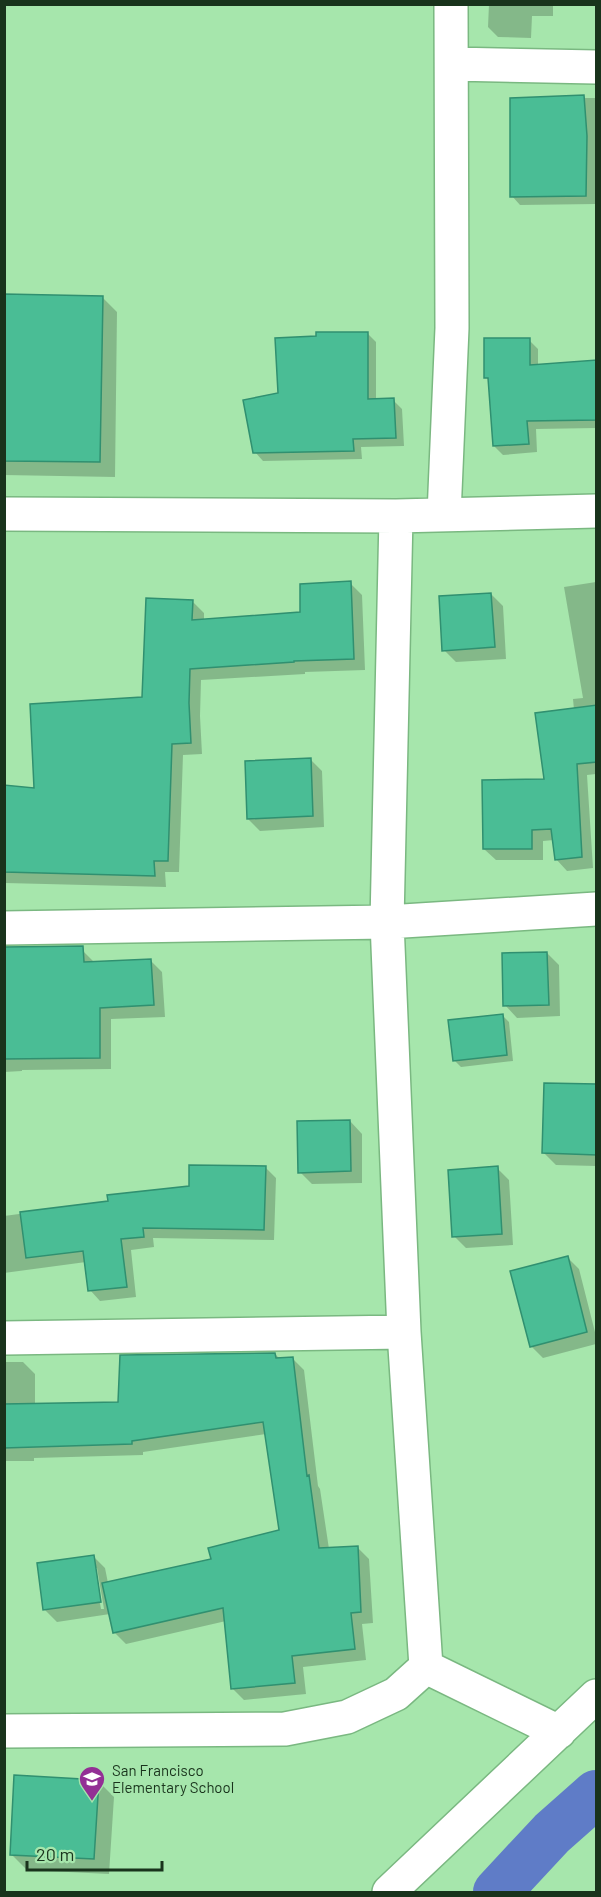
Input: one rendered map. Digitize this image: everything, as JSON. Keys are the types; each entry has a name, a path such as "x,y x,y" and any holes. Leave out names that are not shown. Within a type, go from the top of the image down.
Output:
{"street":[{"path":"444,515 452,328 451,4"},
{"path":"452,64 597,67"},
{"path":"4,514 396,516 597,511"},
{"path":"396,516 387,922 404,1332 426,1667"},
{"path":"4,928 387,922 597,909"},
{"path":"4,1338 404,1332"},
{"path":"4,1731 285,1729 347,1718 396,1694 426,1667"},
{"path":"426,1667 559,1732"},
{"path":"389,1893 597,1696"}],"building":[{"path":"584,95 587,136 586,196 510,197 510,98"},
{"path":"4,294 103,296 100,462 4,461"},
{"path":"316,332 368,332 368,399 394,398 396,438 353,439 354,451 253,453 243,400 278,393 275,338 316,336"},
{"path":"484,338 530,338 530,365 597,360 597,420 527,421 529,444 493,446 488,378 484,378"},
{"path":"351,581 354,659 190,669 191,743 172,744 168,861 154,861 155,876 4,872 4,785 34,788 30,704 142,697 146,598 193,600 192,620 300,612 300,584"},
{"path":"491,593 495,647 442,651 439,596"},
{"path":"597,705 597,762 577,764 582,857 555,860 551,829 532,830 532,849 483,849 482,780 544,779 535,713"},
{"path":"311,758 313,816 247,819 245,761"},
{"path":"83,946 84,962 151,959 154,1005 100,1008 100,1058 4,1059 4,947"},
{"path":"547,952 549,1005 503,1006 502,953"},
{"path":"503,1014 507,1055 453,1061 448,1020"},
{"path":"544,1083 597,1084 597,1155 542,1153"},
{"path":"350,1120 351,1171 298,1173 297,1121"},
{"path":"189,1165 266,1166 264,1230 143,1228 144,1237 121,1239 127,1287 88,1291 83,1251 26,1258 20,1212 108,1201 107,1195 189,1186"},
{"path":"498,1166 502,1234 452,1237 448,1170"},
{"path":"568,1256 587,1332 530,1347 510,1271"},
{"path":"275,1353 276,1358 293,1357 307,1476 309,1475 319,1548 358,1546 361,1612 351,1613 355,1649 292,1656 295,1683 231,1689 223,1608 113,1633 102,1583 211,1559 208,1548 279,1530 263,1422 132,1441 132,1444 4,1448 4,1404 118,1402 120,1355"},
{"path":"94,1555 101,1602 43,1610 37,1563"},
{"path":"14,1775 99,1780 94,1859 10,1855"}],"waterway":[{"path":"497,1892 552,1833 596,1794"}],"place":[{"name":"San Francisco Elementary School","path":"92,1802"}]}
